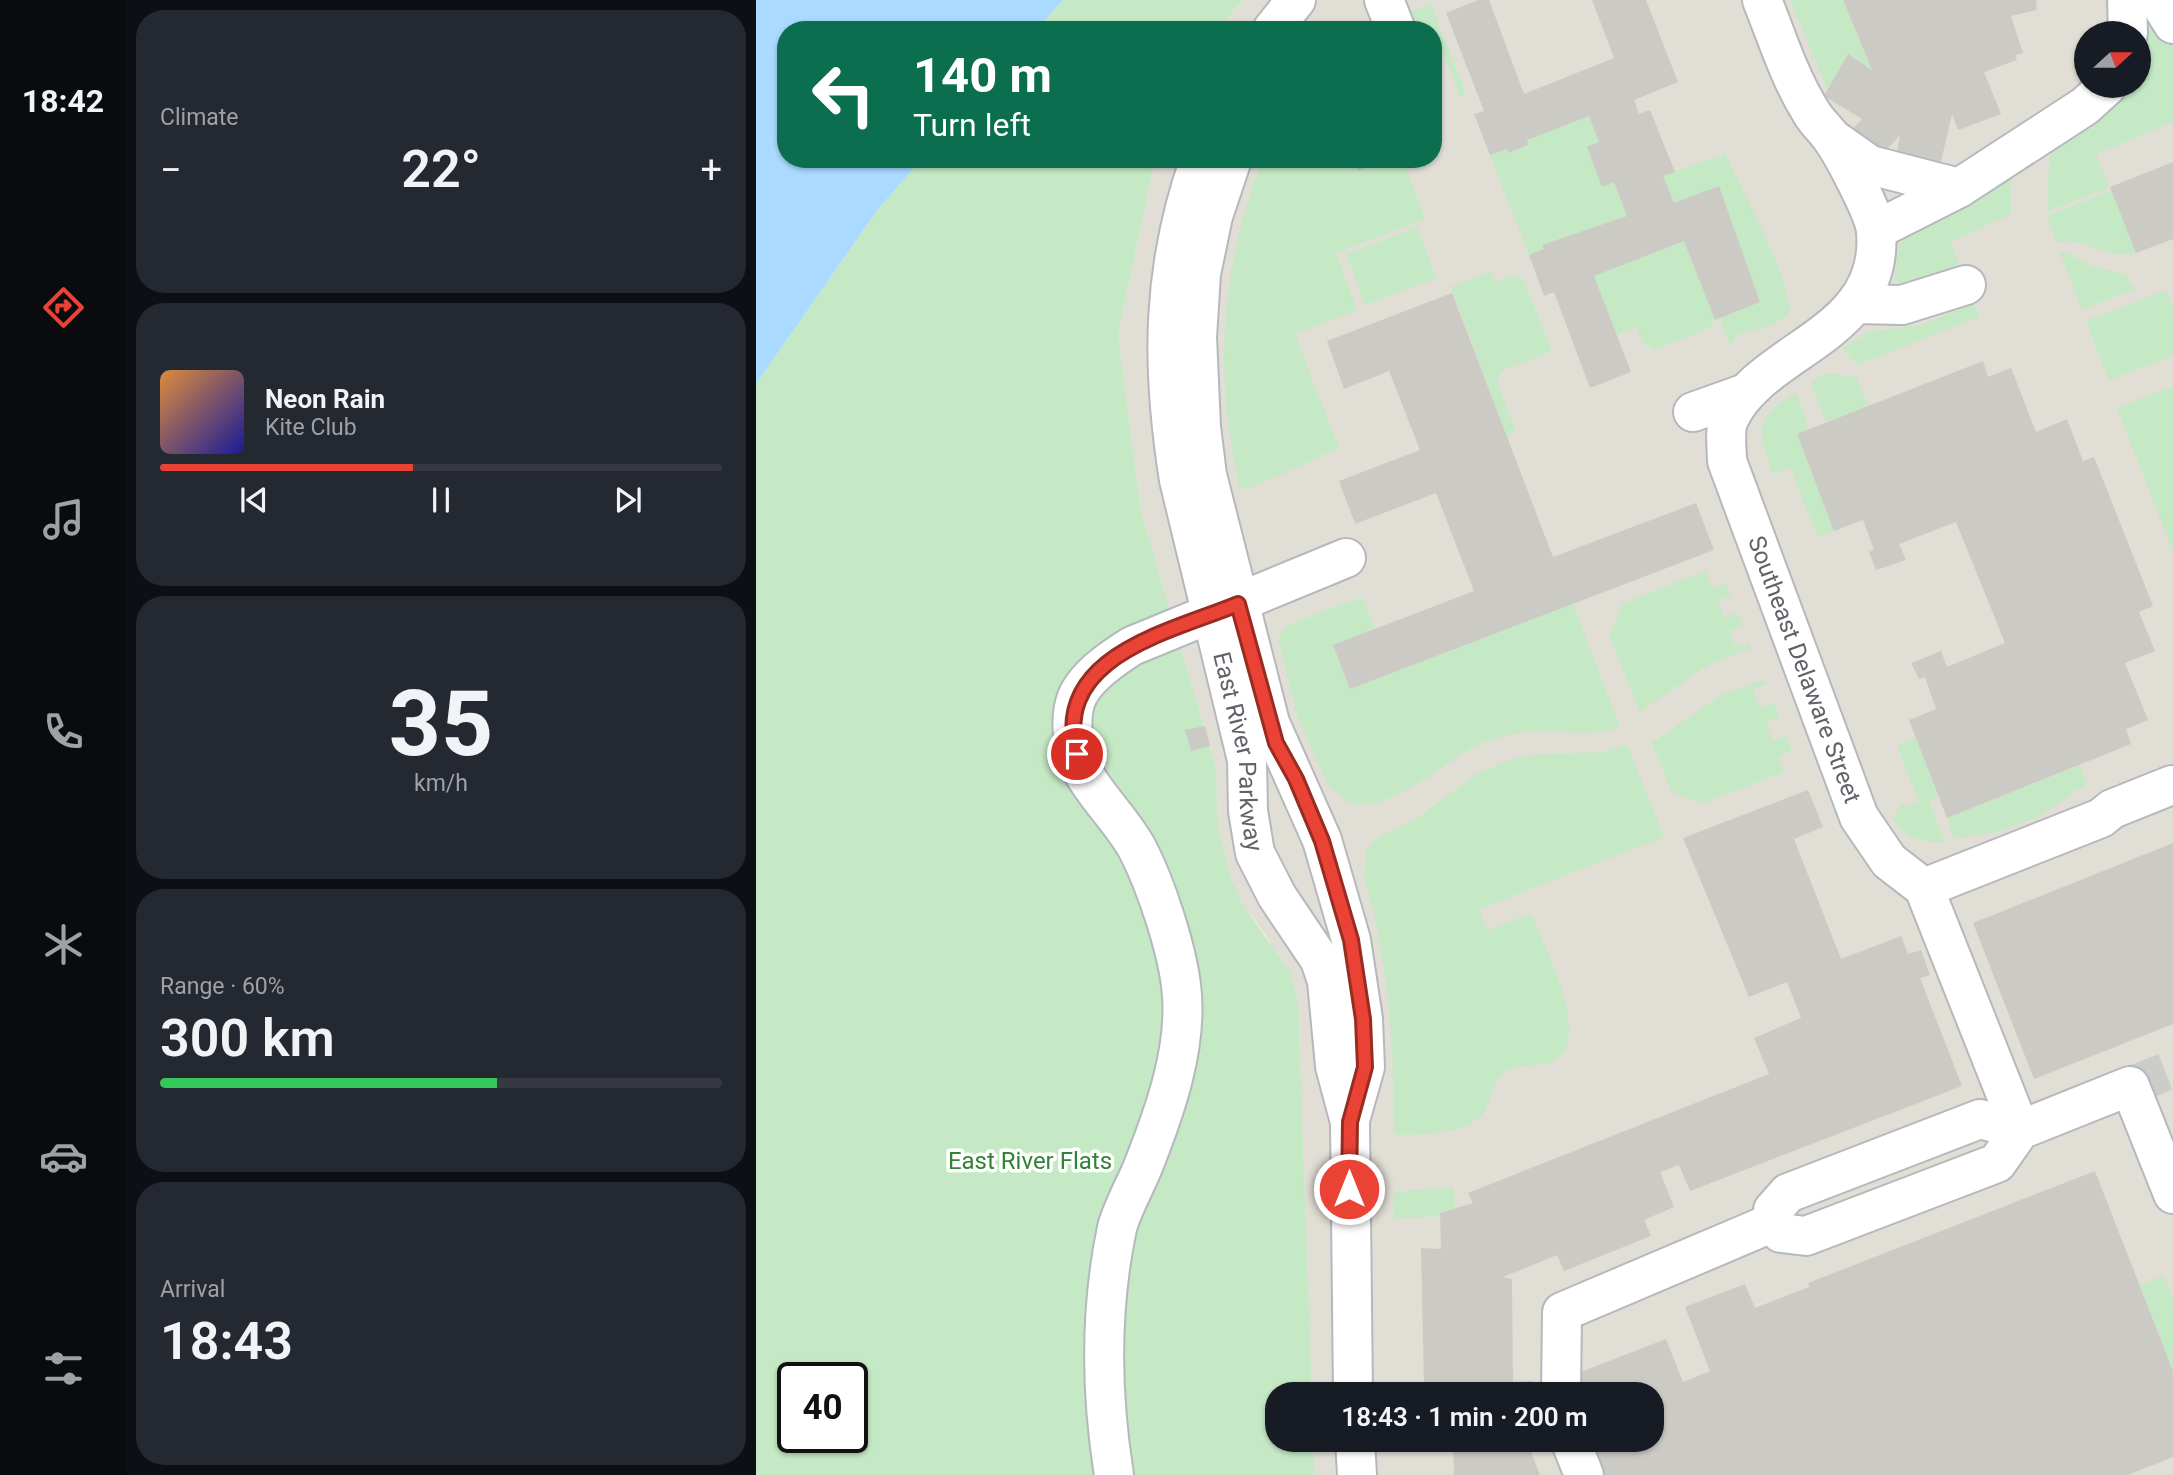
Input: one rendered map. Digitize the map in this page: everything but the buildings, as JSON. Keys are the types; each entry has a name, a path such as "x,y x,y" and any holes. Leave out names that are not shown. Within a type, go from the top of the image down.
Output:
{"street":[{"path":"1279,21 1296,0"},
{"path":"1311,21 1324,0"},
{"path":"1384,0 1392,21"},
{"path":"1762,0 1798,88 1812,114 1831,138 1876,229 1959,188 2094,98"},
{"path":"2127,0 2128,21"},
{"path":"2158,0 2173,24"},
{"path":"1831,138 1870,165 1959,188"},
{"name":"East River Parkway","path":"1197,168 1184,204 1172,262 1167,388 1179,480 1225,610 1273,733 1322,841 1351,940 1363,1019 1365,1067 1350,1122"},
{"name":"East River Parkway","path":"1229,168 1213,216 1201,275 1197,372 1207,475 1247,761 1248,811 1253,844 1277,896 1320,960 1327,981 1335,1066 1350,1122 1353,1382"},
{"name":"Southeast Delaware Street","path":"1876,229 1869,282 1855,304 1826,332 1746,393 1728,421 1727,461 1858,817 1889,861 1924,888"},
{"path":"1855,304 1902,306 1966,285"},
{"path":"1693,412 1746,393"},
{"path":"1114,1475 1103,1381 1105,1330 1118,1226 1151,1147 1168,1093 1181,1031 1181,988 1175,951 1138,850 1082,771 1073,738 1076,699 1103,665 1132,646 1346,558"},
{"path":"2020,1130 1924,888 2101,818 2112,809 2173,793"},
{"path":"1562,1382 1562,1312 1774,1222 1781,1233 1805,1236 1997,1163 2020,1130 2130,1086 2173,1194"},
{"path":"1356,1452 1357,1475"},
{"path":"1575,1452 1584,1475"}],"shaded area":[{"path":"1243,0 2173,0 2173,1475 1315,1475 1314,1452 1664,1452 1664,1382 1312,1382 1298,1000 1267,937 1244,906 1231,878 1218,827 1216,768 1141,511 1118,335 1153,168 1442,168 1442,21 1226,21"}],"green space":[{"path":"1063,0 1243,0 1226,21 1044,21"},
{"path":"1790,0 1843,0 1872,70 1848,54 1828,90"},
{"path":"1431,4 1438,21 1405,21 1403,15"},
{"path":"2154,15 2173,47 2173,122 2096,154 2110,187 2047,212 2050,146 2104,114 2120,98 2151,98 2151,21 2146,21 2146,18"},
{"path":"1442,32 1466,94 1460,96 1442,51"},
{"path":"1589,116 1599,142 1587,147 1603,186 1614,182 1627,216 1543,245 1544,249 1529,255 1490,155 1507,149 1508,152 1527,140"},
{"path":"1725,154 1776,263 1789,304 1787,315 1782,319 1737,335 1730,346 1719,318 1760,302 1719,186 1674,203 1663,176"},
{"name":"East River Flats","path":"914,168 1153,168 1118,335 1141,511 1216,768 1218,827 1231,878 1244,906 1290,973 1298,1000 1312,1382 1265,1382 1265,1452 1314,1452 1315,1475 756,1475 756,384 878,209"},
{"path":"1259,168 1357,168 1358,171 1366,168 1406,168 1425,219 1336,253 1357,310 1295,334 1339,448 1246,490 1239,485 1231,442 1224,360 1230,281 1248,201"},
{"path":"2011,174 2011,214 1951,242 1960,267 1902,285 1894,279 1900,244 1910,230"},
{"path":"2112,190 2136,253 2113,253 2076,242 2056,242 2047,216"},
{"path":"1417,227 1436,278 1365,305 1346,254"},
{"path":"1684,241 1715,320 1710,328 1654,350 1643,342 1636,327 1617,335 1594,276"},
{"path":"2060,252 2068,253 2094,267 2126,274 2135,289 2082,310"},
{"path":"1491,271 1495,283 1513,276 1523,279 1552,351 1502,371 1496,379 1515,430 1507,437 1451,287"},
{"path":"2166,290 2173,307 2173,356 2109,380 2086,321"},
{"path":"1974,304 1979,317 1857,365 1842,349 1868,332 1921,325"},
{"path":"1824,373 1856,377 1868,406 1826,422 1811,384"},
{"path":"2173,386 2173,552 2117,408"},
{"path":"1797,394 1809,429 1797,434 1834,531 1817,536 1790,467 1773,474 1762,437 1765,420 1780,403"},
{"path":"1705,571 1712,588 1726,583 1731,595 1718,601 1724,618 1738,613 1743,625 1730,631 1736,647 1749,643 1751,648 1708,665 1640,712 1609,635 1623,604"},
{"path":"1362,597 1375,629 1333,645 1350,689 1573,604 1620,727 1580,733 1532,731 1501,737 1478,745 1405,791 1384,800 1365,804 1348,802 1335,789 1331,790 1297,716 1278,638 1287,625"},
{"path":"1765,679 1767,684 1753,690 1760,708 1774,703 1779,717 1766,723 1772,741 1786,736 1792,751 1778,756 1784,772 1701,804 1671,791 1652,743 1719,696"},
{"path":"1916,737 1938,798 1929,802 1945,841 1930,842 1915,838 1903,831 1893,819 1902,802 1905,807 1919,801 1897,745"},
{"path":"1627,745 1664,837 1479,909 1487,931 1531,913 1562,990 1569,1033 1565,1050 1554,1061 1516,1067 1503,1074 1496,1082 1484,1112 1468,1125 1444,1132 1398,1135 1393,1131 1393,1065 1388,1000 1379,936 1363,872 1366,870 1365,852 1374,840 1417,818 1474,776 1501,763 1530,755 1602,752"},
{"path":"2080,765 2086,784 2040,816 1997,832 1954,839 1947,818"},
{"path":"1454,1187 1455,1208 1440,1213 1440,1216 1393,1219 1394,1192"},
{"path":"2164,1276 2173,1299 2173,1371 2140,1285"}],"water":[{"path":"756,0 1063,0 1044,21 777,21 777,168 914,168 878,209 756,384"}],"tunnel":[{"path":"2130,1086 2173,1069"}],"route":[{"path":"1077,754 1073,738 1076,699 1103,665 1132,646 1238,604 1276,743 1311,811 1343,905 1351,940 1363,1019 1365,1067 1350,1122 1349,1189"}]}
